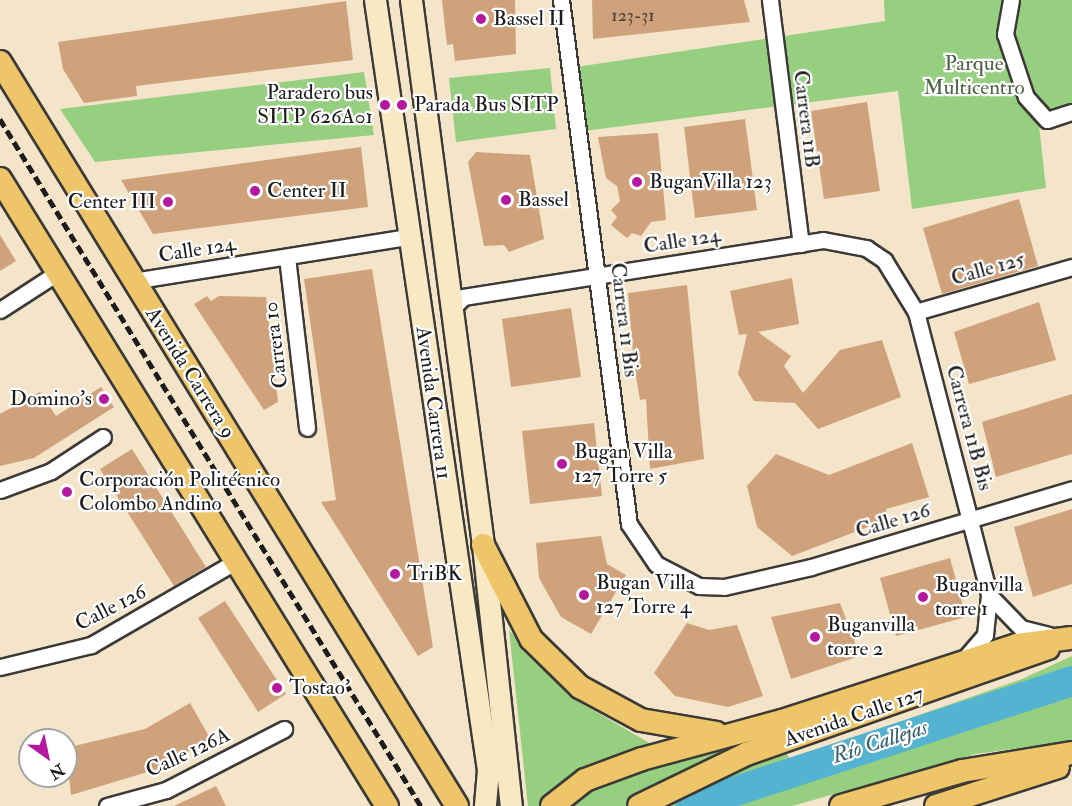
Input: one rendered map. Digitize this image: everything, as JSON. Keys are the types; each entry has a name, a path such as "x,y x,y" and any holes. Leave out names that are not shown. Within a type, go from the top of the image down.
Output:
{"main road":[{"name":"Avenida Carrera 11","path":"375,0 488,770 485,806"},
{"name":"Avenida Carrera 11","path":"411,0 455,297 511,806"},
{"name":"Avenida Carrera 9","path":"0,62 457,806"},
{"path":"0,179 233,563 387,806"},
{"path":"483,545 531,639 580,687 641,720 674,730 736,734"},
{"path":"552,806 606,771 736,734 1017,645 1071,638"},
{"name":"Avenida Calle 127","path":"639,806 746,754 1020,660 1071,638"},
{"path":"841,806 944,775 1072,753"},
{"path":"936,806 1072,762"}],"street":[{"name":"Carrera 11 Bis","path":"561,0 629,524 640,546 669,573 699,586 724,587"},
{"name":"Carrera 11B","path":"770,0 801,244"},
{"path":"1011,0 1005,34 1026,97 1047,120 1072,112"},
{"name":"Calle 124","path":"133,281 409,237"},
{"name":"Calle 124","path":"455,297 801,244 845,242 884,260 898,275"},
{"name":"Carrera 10","path":"287,257 308,428"},
{"name":"Calle 125","path":"915,312 1072,267"},
{"path":"0,310 57,273"},
{"name":"Carrera 11B Bis","path":"898,275 915,312 972,519 988,595 986,635 959,663"},
{"path":"0,490 51,471 103,437"},
{"name":"Calle 126","path":"724,587 1072,489"},
{"name":"Calle 126","path":"0,667 98,642 233,563"},
{"path":"988,595 1021,628 1071,638"},
{"name":"Calle 126A","path":"107,806 166,790 284,729"}],"green space":[{"name":"Parque Multicentro","path":"884,0 1072,0 1072,106 1038,117 1046,188 912,209 898,91 584,131 576,67 885,21"},
{"path":"550,68 556,129 456,142 449,78"},
{"path":"364,72 374,135 95,162 60,109"},
{"path":"509,630 569,696 651,744 574,775 543,806 528,806"},
{"path":"1072,656 1072,741 976,754 792,806 567,806 577,794 617,775 777,734 790,760 1022,679"}],"building":[{"name":"Bassel II","path":"442,0 515,0 516,54 455,61 453,44 447,45"},
{"path":"592,0 744,0 750,22 593,39"},
{"path":"346,1 353,60 136,86 137,96 84,103 63,69 58,42"},
{"path":"867,102 880,191 824,199 811,111"},
{"path":"745,119 757,210 695,218 684,127"},
{"name":"BuganVilla 123","path":"658,133 666,220 651,222 641,236 632,233 627,238 611,225 617,217 611,210 620,201 617,186 606,178 598,137"},
{"path":"361,147 368,207 153,234 121,180"},
{"name":"Bassel","path":"476,152 530,155 544,239 509,252 504,245 484,246 468,162"},
{"path":"1019,199 1038,266 942,294 923,228"},
{"path":"0,235 16,261 0,271"},
{"path":"372,269 433,647 418,656 321,502 336,500 304,279"},
{"path":"792,278 799,324 758,332 791,356 784,366 803,393 840,350 882,340 901,397 818,429 795,403 754,401 738,374 747,334 739,335 730,291"},
{"path":"687,285 704,459 650,469 646,399 640,400 634,365 628,293"},
{"path":"207,296 211,301 219,296 266,297 278,402 264,410 194,304"},
{"path":"1039,302 1056,360 969,384 954,332"},
{"path":"571,308 581,377 511,387 502,319"},
{"path":"101,387 114,407 34,458 0,466 0,414 40,392 56,416"},
{"path":"1072,394 1072,454 996,477 982,422"},
{"name":"Bugan Villa 127 Torre 5","path":"594,423 602,496 530,504 522,431"},
{"path":"912,443 929,497 886,509 889,519 792,556 757,527 747,486 776,454 829,475"},
{"path":"132,449 206,567 174,586 100,469"},
{"path":"1072,509 1072,584 1033,597 1014,527"},
{"name":"Bugan Villa 127 Torre 4","path":"601,536 607,564 626,575 591,634 561,617 539,578 536,543"},
{"name":"Buganvilla torre 1","path":"950,558 966,617 896,636 880,578"},
{"path":"225,601 286,694 258,712 198,618"},
{"name":"Buganvilla torre 2","path":"840,603 860,656 791,679 771,617"},
{"path":"687,623 709,630 737,625 763,696 728,707 675,696 654,673"},
{"path":"190,703 210,738 164,767 71,795 70,788 78,788 78,745 145,729"},
{"path":"216,786 226,806 174,806"}],"waterway":[{"name":"Río Callejas","path":"690,806 1072,681"}],"railway":[{"path":"0,119 421,806"}],"place":[{"name":"Bassel II","path":"481,19"},
{"name":"Paradero bus SITP 626A01","path":"385,105"},
{"name":"Parada Bus SITP","path":"402,105"},
{"name":"BuganVilla 123","path":"637,182"},
{"name":"Center II","path":"255,191"},
{"name":"Bassel","path":"506,200"},
{"name":"Center III","path":"168,202"},
{"name":"Domino's","path":"104,399"},
{"name":"Bugan Villa 127 Torre 5","path":"562,464"},
{"name":"Corporación Politécnico Colombo Andino","path":"67,492"},
{"name":"TriBK","path":"395,574"},
{"name":"Bugan Villa 127 Torre 4","path":"584,595"},
{"name":"Buganvilla torre 1","path":"923,597"},
{"name":"Buganvilla torre 2","path":"815,637"},
{"name":"Tostao’","path":"277,688"}]}
